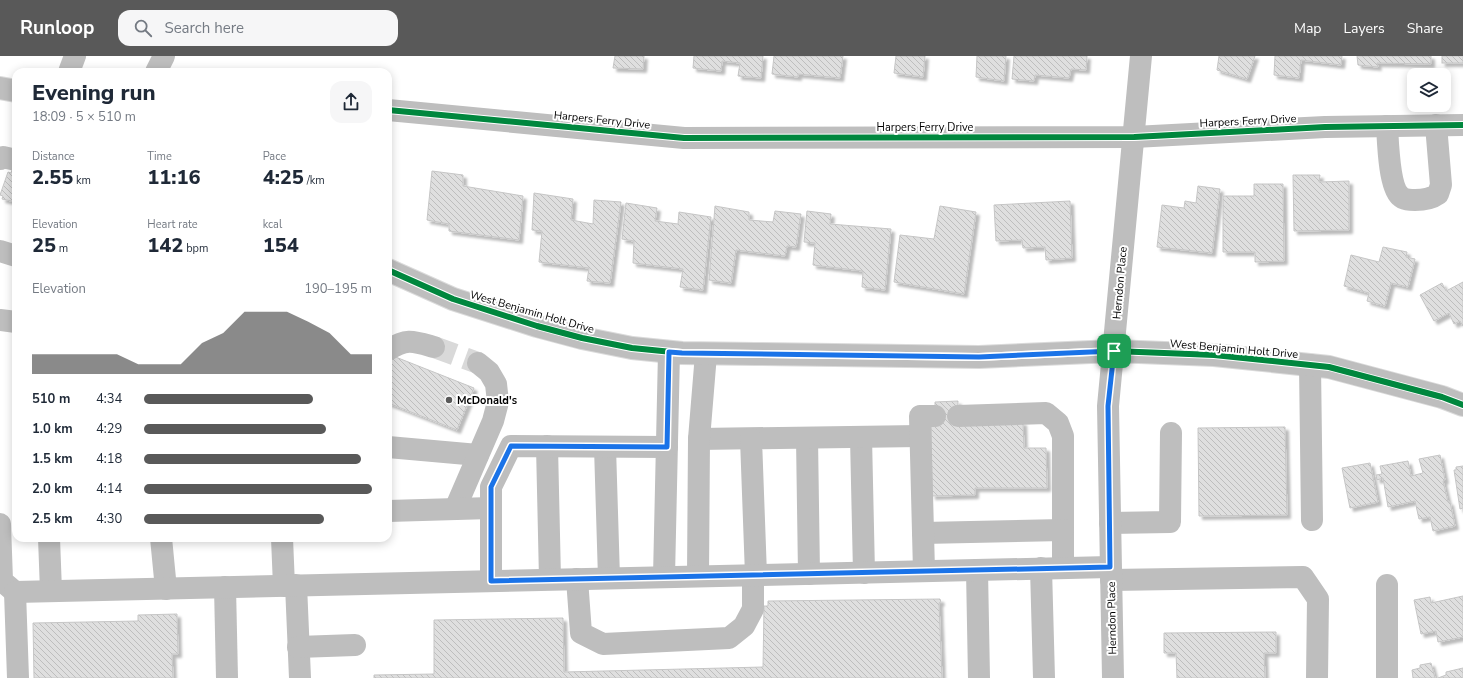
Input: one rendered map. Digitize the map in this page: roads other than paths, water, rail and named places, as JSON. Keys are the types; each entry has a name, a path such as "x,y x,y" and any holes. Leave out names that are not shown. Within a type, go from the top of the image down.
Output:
{"street":[{"path":"71,68 75,56"},
{"path":"158,68 164,56"},
{"name":"Herndon Place","path":"1113,678 1108,406 1141,56"},
{"path":"0,88 12,90"},
{"name":"Harpers Ferry Drive","path":"392,110 684,138 1134,136 1317,128 1463,125"},
{"path":"1387,126 1391,172 1394,186 1400,196 1407,200 1423,200 1432,198 1438,194 1441,185 1436,126"},
{"path":"0,159 2,157 12,159"},
{"path":"0,251 12,255"},
{"name":"West Benjamin Holt Drive","path":"392,272 452,299 537,326 582,338 632,348 706,354 979,357 1114,351 1214,355 1329,367 1442,397 1463,405"},
{"path":"0,320 12,322"},
{"path":"392,347 399,343 414,341 434,347"},
{"path":"664,577 669,352"},
{"path":"698,576 699,439 706,354"},
{"path":"455,509 493,421 498,402 496,384 489,372 478,363"},
{"path":"1310,365 1312,520"},
{"path":"958,416 1046,413 1058,423 1063,436 1063,568"},
{"path":"924,571 920,416 935,416"},
{"path":"1110,523 1170,522 1171,432"},
{"path":"699,439 920,436"},
{"path":"860,437 864,572"},
{"path":"807,438 809,574"},
{"path":"577,579 581,633 603,644 729,638 744,626 752,609 754,575 750,439"},
{"path":"491,581 491,487 511,446 667,447"},
{"path":"547,446 550,580"},
{"path":"392,447 478,455"},
{"path":"605,447 608,578"},
{"path":"392,511 491,508"},
{"path":"12,524 0,524 2,581 15,592 1041,568 1063,568 1110,573 1303,577 1318,599 1317,678"},
{"path":"923,533 1063,530"},
{"path":"49,542 51,591"},
{"path":"161,542 166,589"},
{"path":"283,542 298,647 300,678"},
{"path":"1041,568 1044,678"},
{"path":"977,570 979,678"},
{"path":"1387,585 1387,678"},
{"path":"225,587 227,678"},
{"path":"15,592 18,678"},
{"path":"298,647 355,645"}],"tunnel":[{"path":"434,347 478,363"}],"place":[{"name":"McDonald's","path":"449,400"}]}
